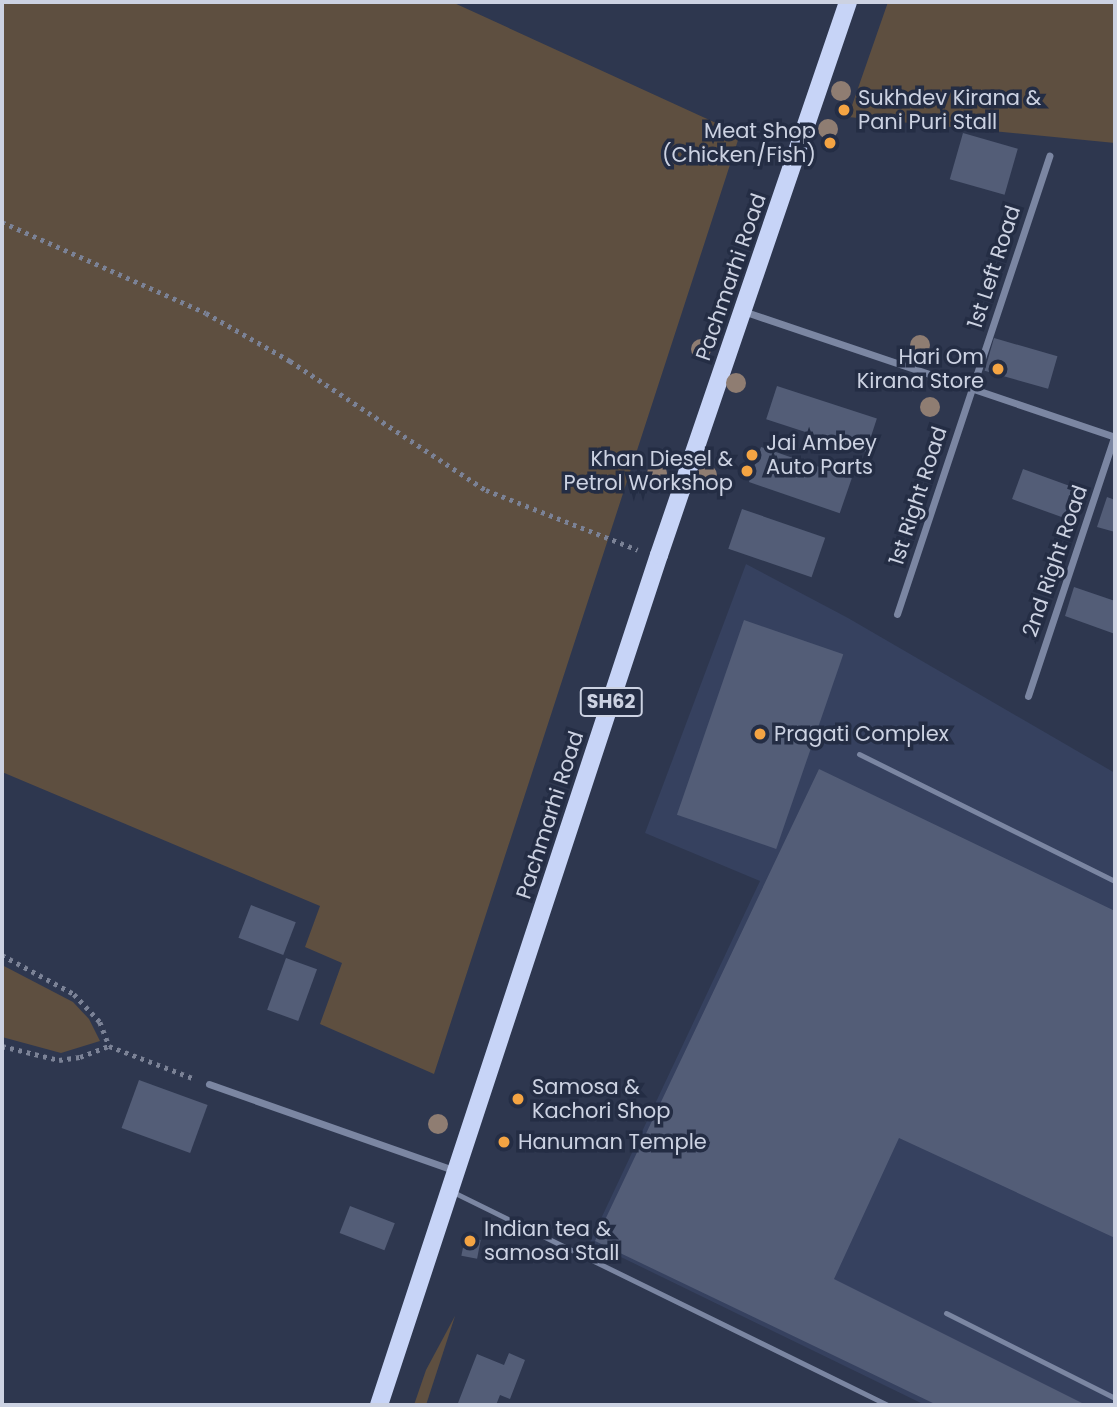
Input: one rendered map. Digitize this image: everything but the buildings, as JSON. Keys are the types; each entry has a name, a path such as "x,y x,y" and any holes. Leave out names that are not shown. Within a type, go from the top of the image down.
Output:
{"main road":[{"name":"Pachmarhi Road","path":"379,1405 659,555 849,2"}],"street":[{"name":"1st Left Road","path":"972,388 1049,156"},
{"path":"743,310 1115,436"},
{"name":"1st Right Road","path":"897,614 972,388"},
{"name":"2nd Right Road","path":"1028,696 1115,436"},
{"path":"209,1084 456,1171"}],"lane":[{"path":"859,754 1115,881"},
{"path":"450,1190 888,1405"},
{"path":"946,1313 1115,1398"}],"path":[{"path":"2,222 206,313 290,361 486,490 616,543 659,555"},
{"path":"2,956 74,994 100,1022 109,1046"},
{"path":"2,1046 59,1060 80,1057 109,1046 209,1084"}],"shaded area":[{"path":"2,2 452,2 740,134 434,1074 320,1024 342,963 305,947 320,906 2,772"},
{"path":"888,2 1115,2 1115,143 848,117"},
{"path":"746,564 848,618 1115,773 1115,1405 925,1405 590,1242 760,881 645,833"},
{"path":"2,965 73,1002 89,1019 100,1041 61,1053 2,1037"},
{"path":"455,1316 426,1405 414,1405 426,1370"}],"place":[{"name":"Sukhdev Kirana & Pani Puri Stall","path":"844,110"},
{"name":"Meat Shop (Chicken/Fish)","path":"830,143"},
{"name":"Hari Om Kirana Store","path":"998,369"},
{"name":"Jai Ambey Auto Parts","path":"752,455"},
{"name":"Khan Diesel & Petrol Workshop","path":"747,471"},
{"name":"Pragati Complex","path":"760,734"},
{"name":"Samosa & Kachori Shop","path":"518,1099"},
{"name":"Hanuman Temple","path":"504,1142"},
{"name":"Indian tea & samosa Stall","path":"470,1241"}]}
